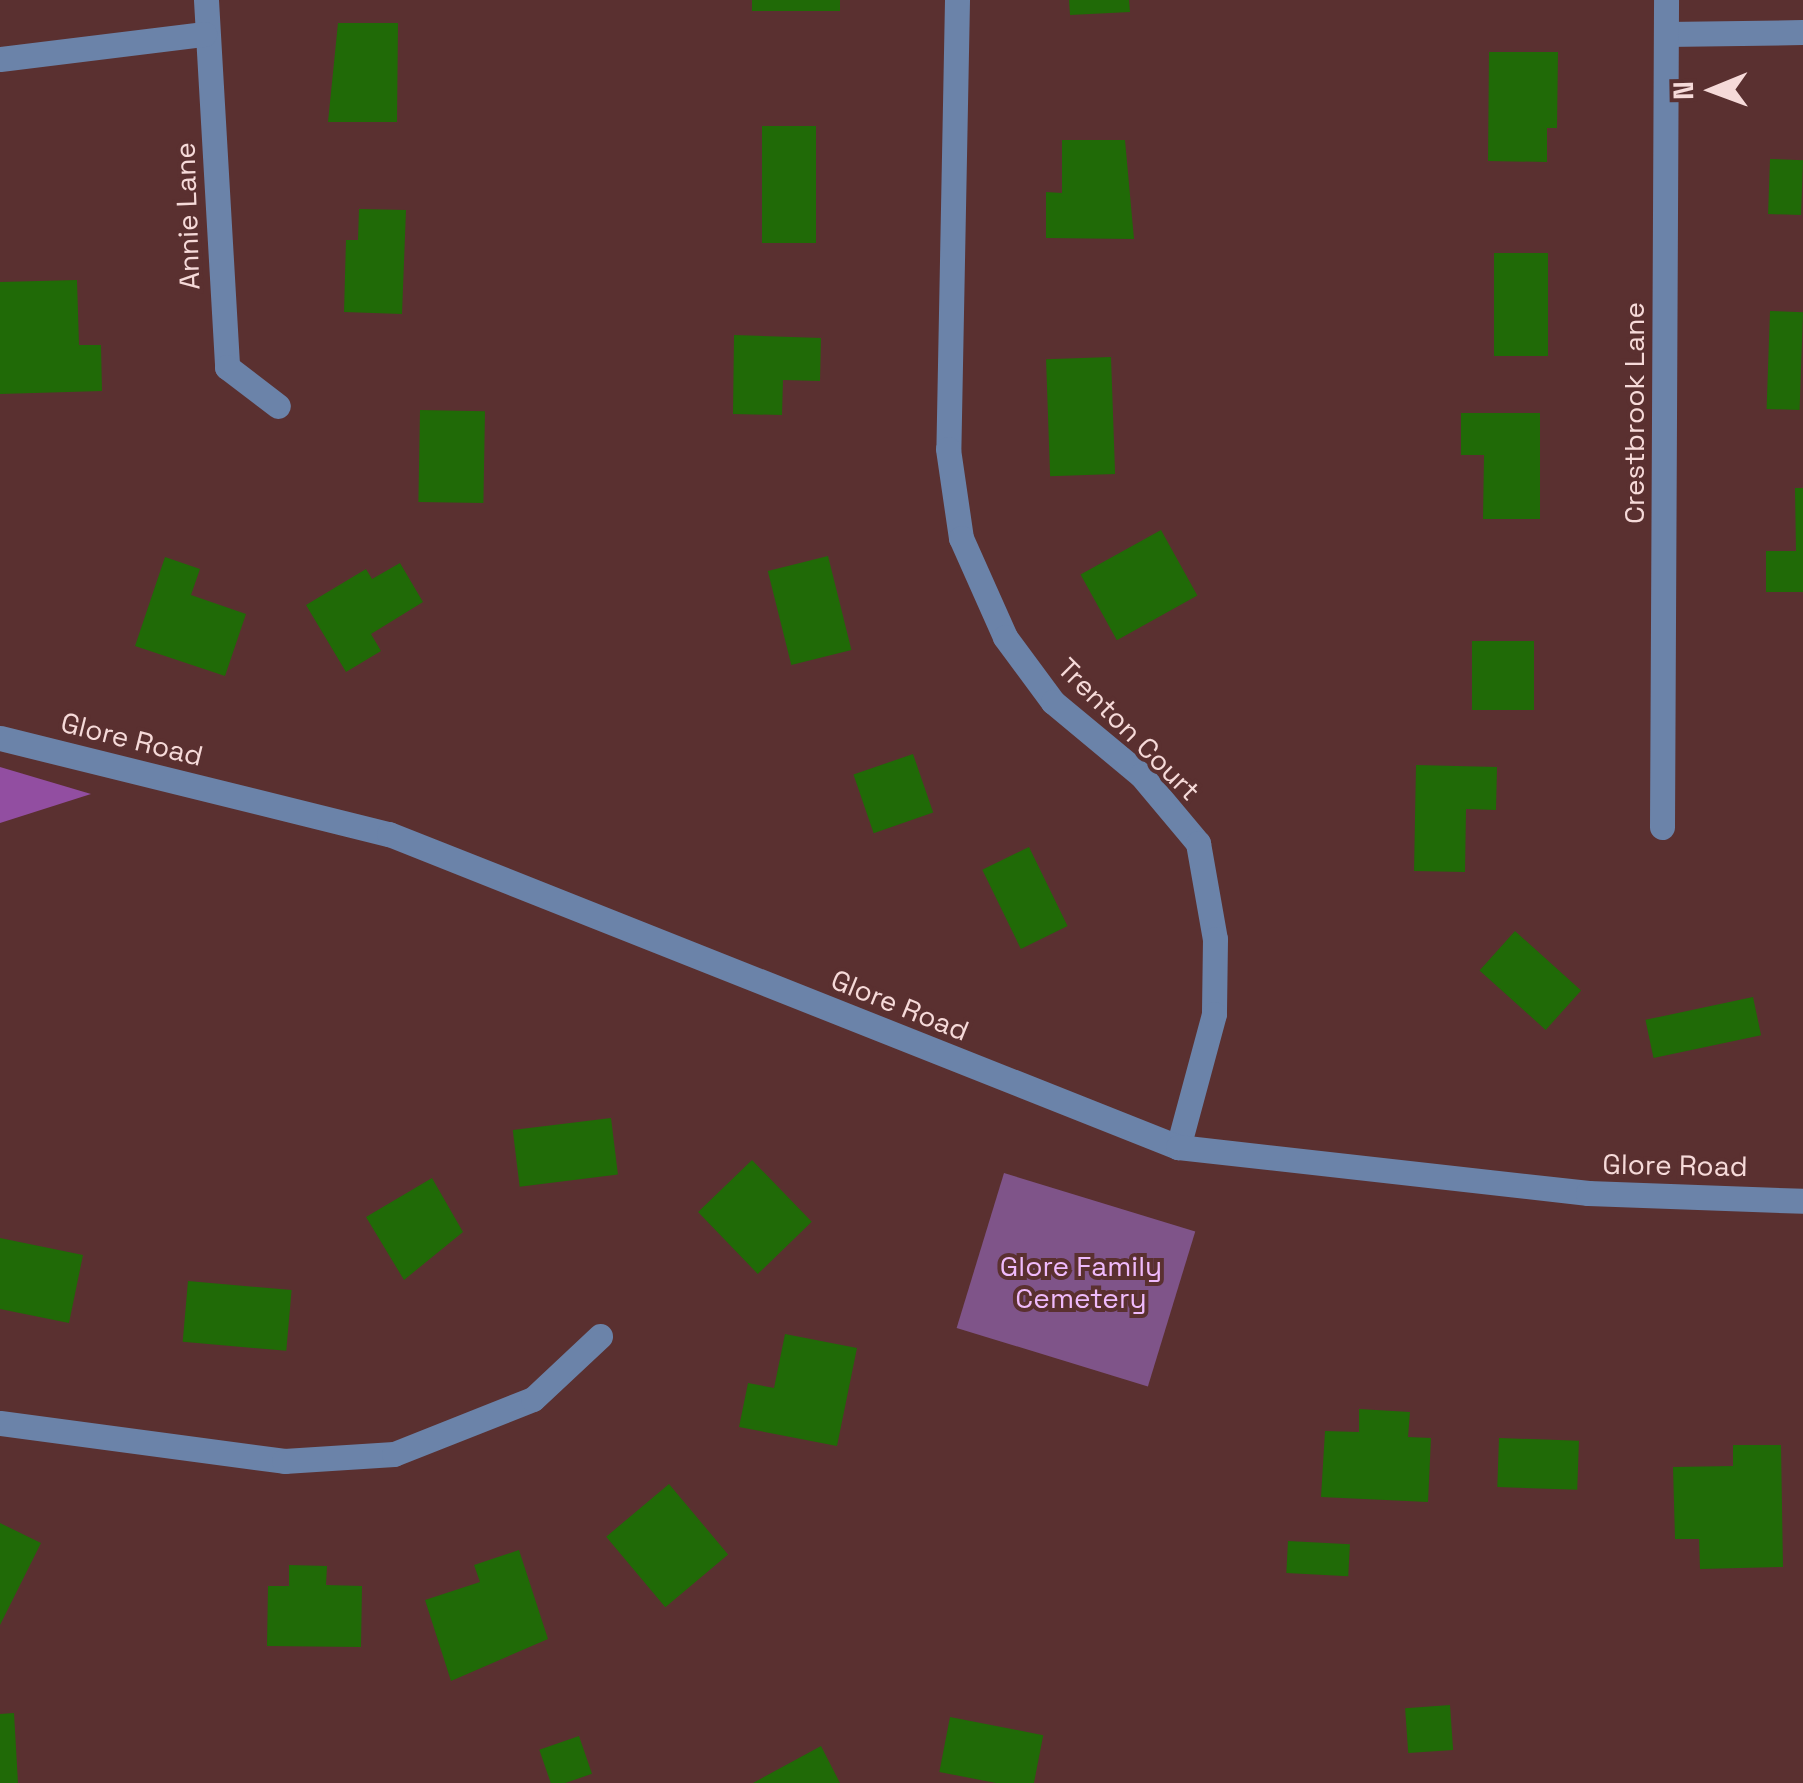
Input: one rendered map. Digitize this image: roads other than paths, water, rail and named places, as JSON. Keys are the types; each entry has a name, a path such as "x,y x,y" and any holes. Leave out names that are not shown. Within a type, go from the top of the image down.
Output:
{"street":[{"name":"Annie Lane","path":"206,0 204,34 227,367 278,406"},
{"name":"Trenton Court","path":"957,0 948,449 961,538 1005,637 1053,702 1140,774 1198,843 1215,938 1214,1014 1178,1147"},
{"name":"Crestbrook Lane","path":"1662,827 1666,0"},
{"path":"1666,34 1803,32"},
{"path":"0,59 204,34"},
{"name":"Glore Road","path":"0,738 389,834 1178,1147 1588,1193 1803,1201"},
{"path":"0,1423 284,1461 394,1454 533,1399 600,1336"}],"park label":[{"name":"Glore Family Cemetery","path":"1081,1282"}]}
